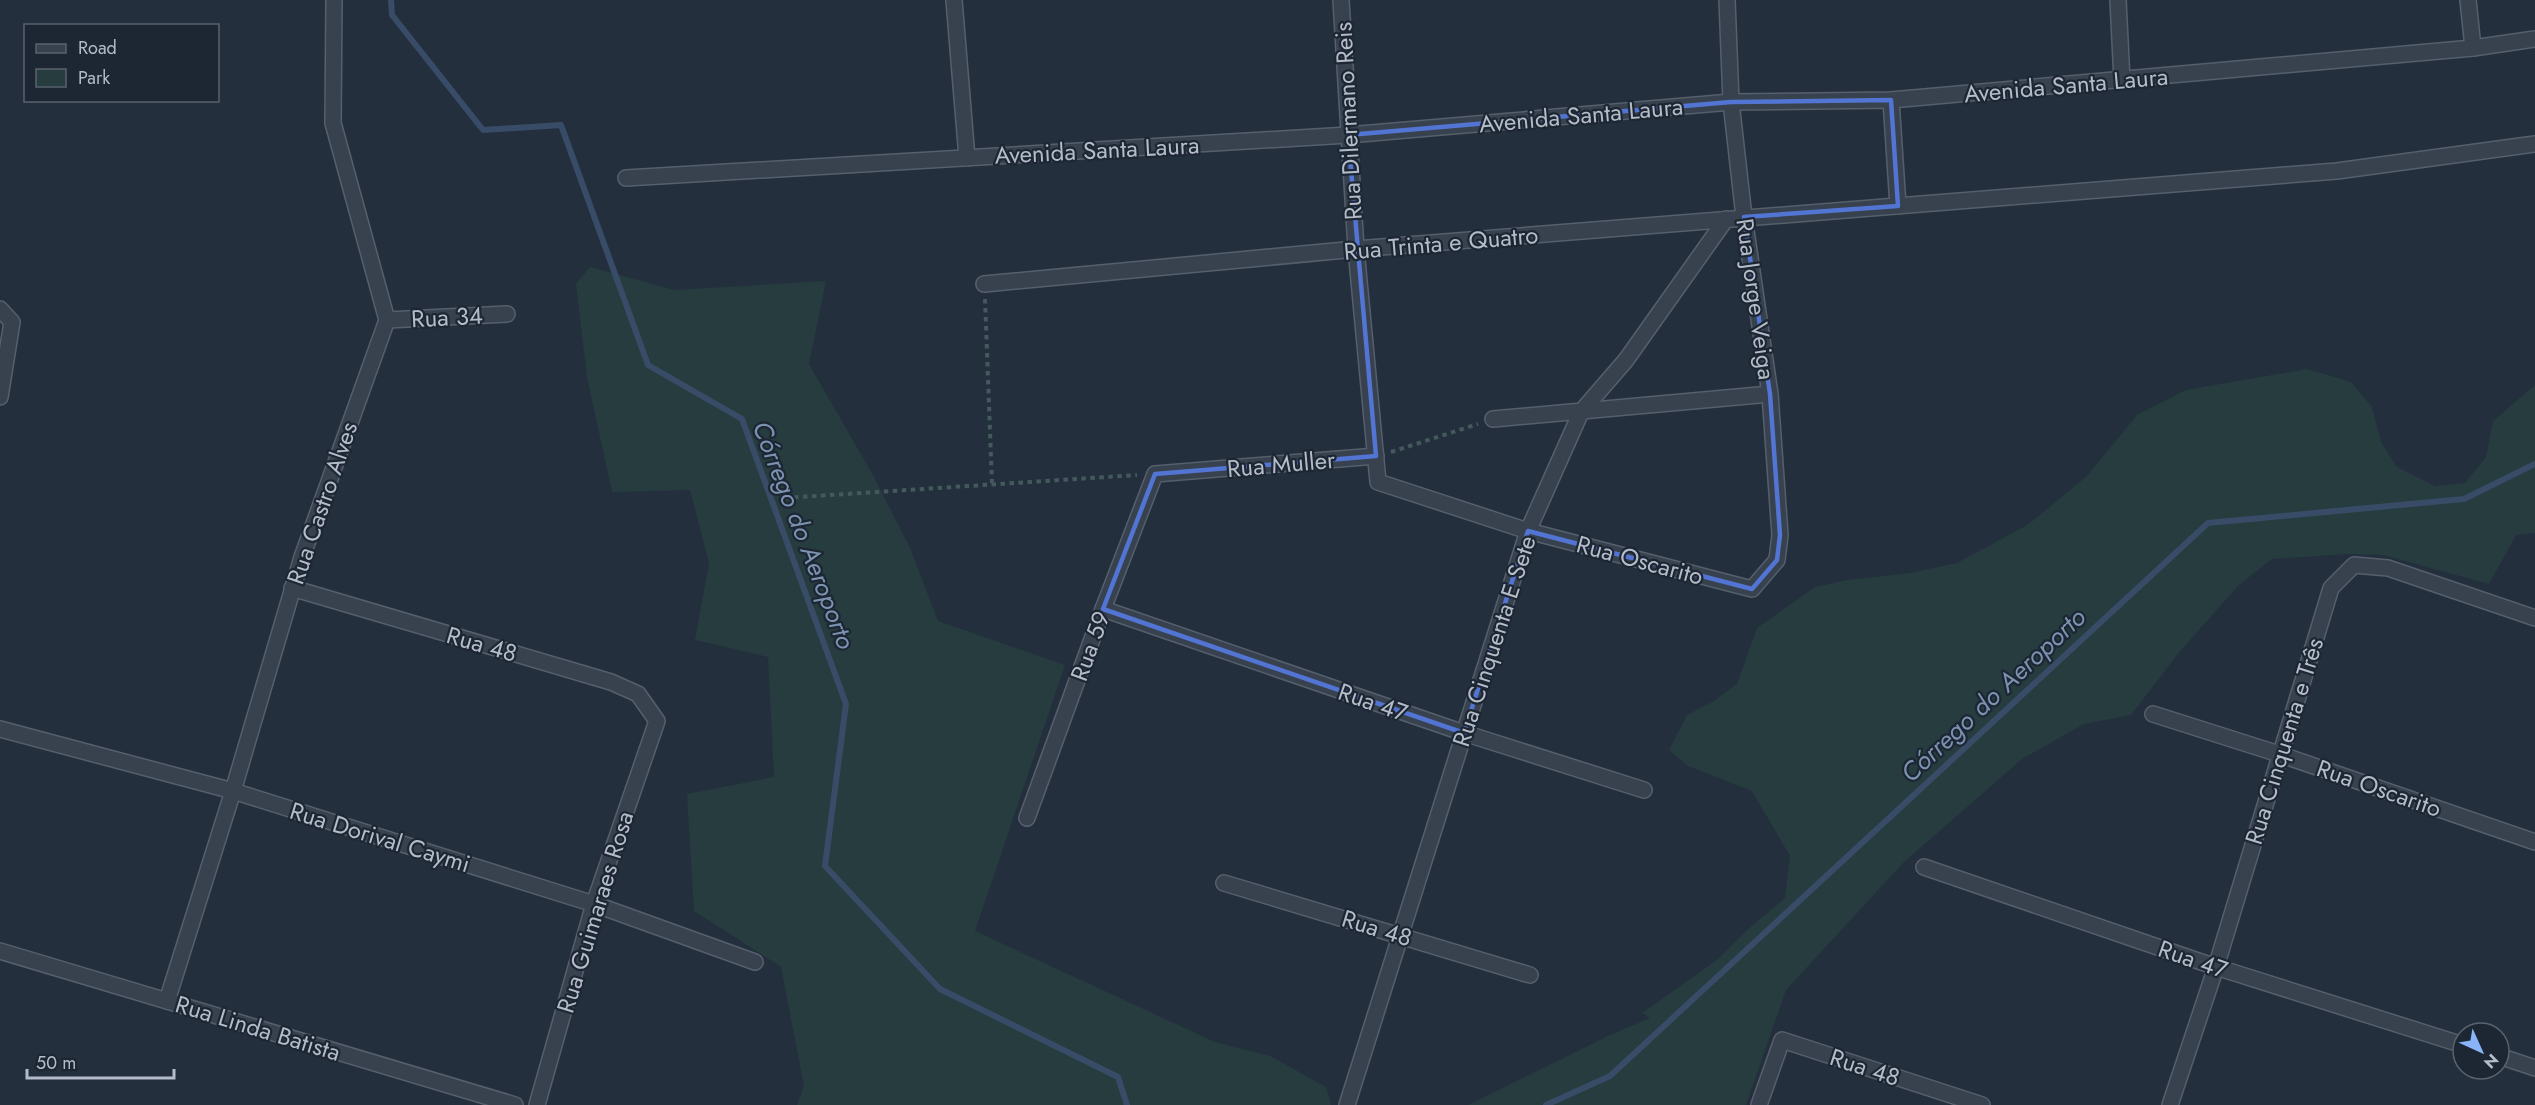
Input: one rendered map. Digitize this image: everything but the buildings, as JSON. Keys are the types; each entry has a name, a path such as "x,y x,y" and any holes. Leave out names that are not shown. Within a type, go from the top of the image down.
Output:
{"street":[{"path":"334,0 333,123 387,320"},
{"path":"954,0 967,158"},
{"name":"Rua Dilermano Reis","path":"1341,0 1356,249 1378,482 1528,531"},
{"name":"Rua Jorge Veiga","path":"1727,0 1731,102 1744,217 1770,394 1780,535 1777,560 1752,589"},
{"path":"2118,0 2122,81"},
{"path":"2468,0 2473,48"},
{"name":"Avenida Santa Laura","path":"626,178 1348,135 1731,102 1891,100 2473,48 2535,39"},
{"path":"1891,100 1898,206"},
{"name":"Rua Trinta e Quatro","path":"984,284 1356,249 2337,171 2535,144"},
{"name":"Rua Cinquenta E Sete","path":"1347,1105 1528,531 1581,412 1626,360 1726,219"},
{"path":"0,309 12,322 0,397"},
{"name":"Rua 34","path":"387,320 507,314"},
{"name":"Rua Castro Alves","path":"166,1001 233,790 292,588 387,320"},
{"path":"1493,419 1770,394"},
{"name":"Rua Muller","path":"1155,474 1376,456"},
{"name":"Rua 59","path":"1027,818 1155,474"},
{"name":"Rua Oscarito","path":"1528,531 1752,589"},
{"name":"Rua Cinquenta e Três","path":"2169,1105 2216,967 2331,588 2354,565 2388,568 2535,618"},
{"name":"Rua 48","path":"292,588 611,682 638,694 657,721"},
{"name":"Rua 47","path":"1103,609 1464,733 1644,790"},
{"name":"Rua Oscarito","path":"2153,714 2279,754 2535,842"},
{"name":"Rua Guimaraes Rosa","path":"537,1105 594,904 657,721"},
{"name":"Rua Dorival Caymi","path":"0,729 233,790 594,904 755,962"},
{"name":"Rua 47","path":"1924,867 2216,967 2451,1041"},
{"name":"Rua 48","path":"1224,883 1402,934 1530,975"},
{"name":"Rua Linda Batista","path":"0,951 515,1105"},
{"name":"Rua 48","path":"1759,1105 1782,1040 1982,1105"},
{"path":"2511,1060 2535,1068"}],"path":[{"path":"984,284 992,484"},
{"path":"1376,456 1493,419"},
{"path":"785,498 1155,474"}],"highlighted area":[{"path":"1891,100 1898,206 1744,217 1770,394 1780,535 1777,560 1752,589 1528,531 1464,733 1103,609 1155,474 1376,456 1348,135 1731,102"}],"green space":[{"path":"590,267 674,290 826,281 809,364 874,477 910,548 938,621 1065,665 975,931 1215,1042 1270,1056 1326,1087 1331,1105 797,1105 804,1086 781,967 694,911 687,794 774,777 768,657 695,640 709,563 690,490 612,492 587,377 576,284"},
{"path":"2307,369 2351,382 2372,407 2381,442 2397,467 2435,486 2465,483 2486,457 2493,421 2535,385 2535,533 2516,535 2489,584 2383,555 2349,554 2272,559 2239,585 2181,650 2131,715 2084,724 2022,759 1904,862 1786,990 1746,1105 1468,1105 1610,1035 1650,1018 1642,1013 1717,960 1747,930 1785,898 1790,856 1752,791 1688,766 1669,750 1687,715 1714,701 1737,684 1757,628 1815,587 1848,580 1910,573 1957,563 2029,524 2087,476 2137,415 2186,390"}],"waterway":[{"name":"Córrego do Aeroporto","path":"391,0 392,15 483,130 561,125 648,365 742,419 846,704 825,866 940,989 1118,1077 1127,1105"},
{"name":"Córrego do Aeroporto","path":"1546,1105 1610,1076 2208,523 2464,499 2535,464"}]}
